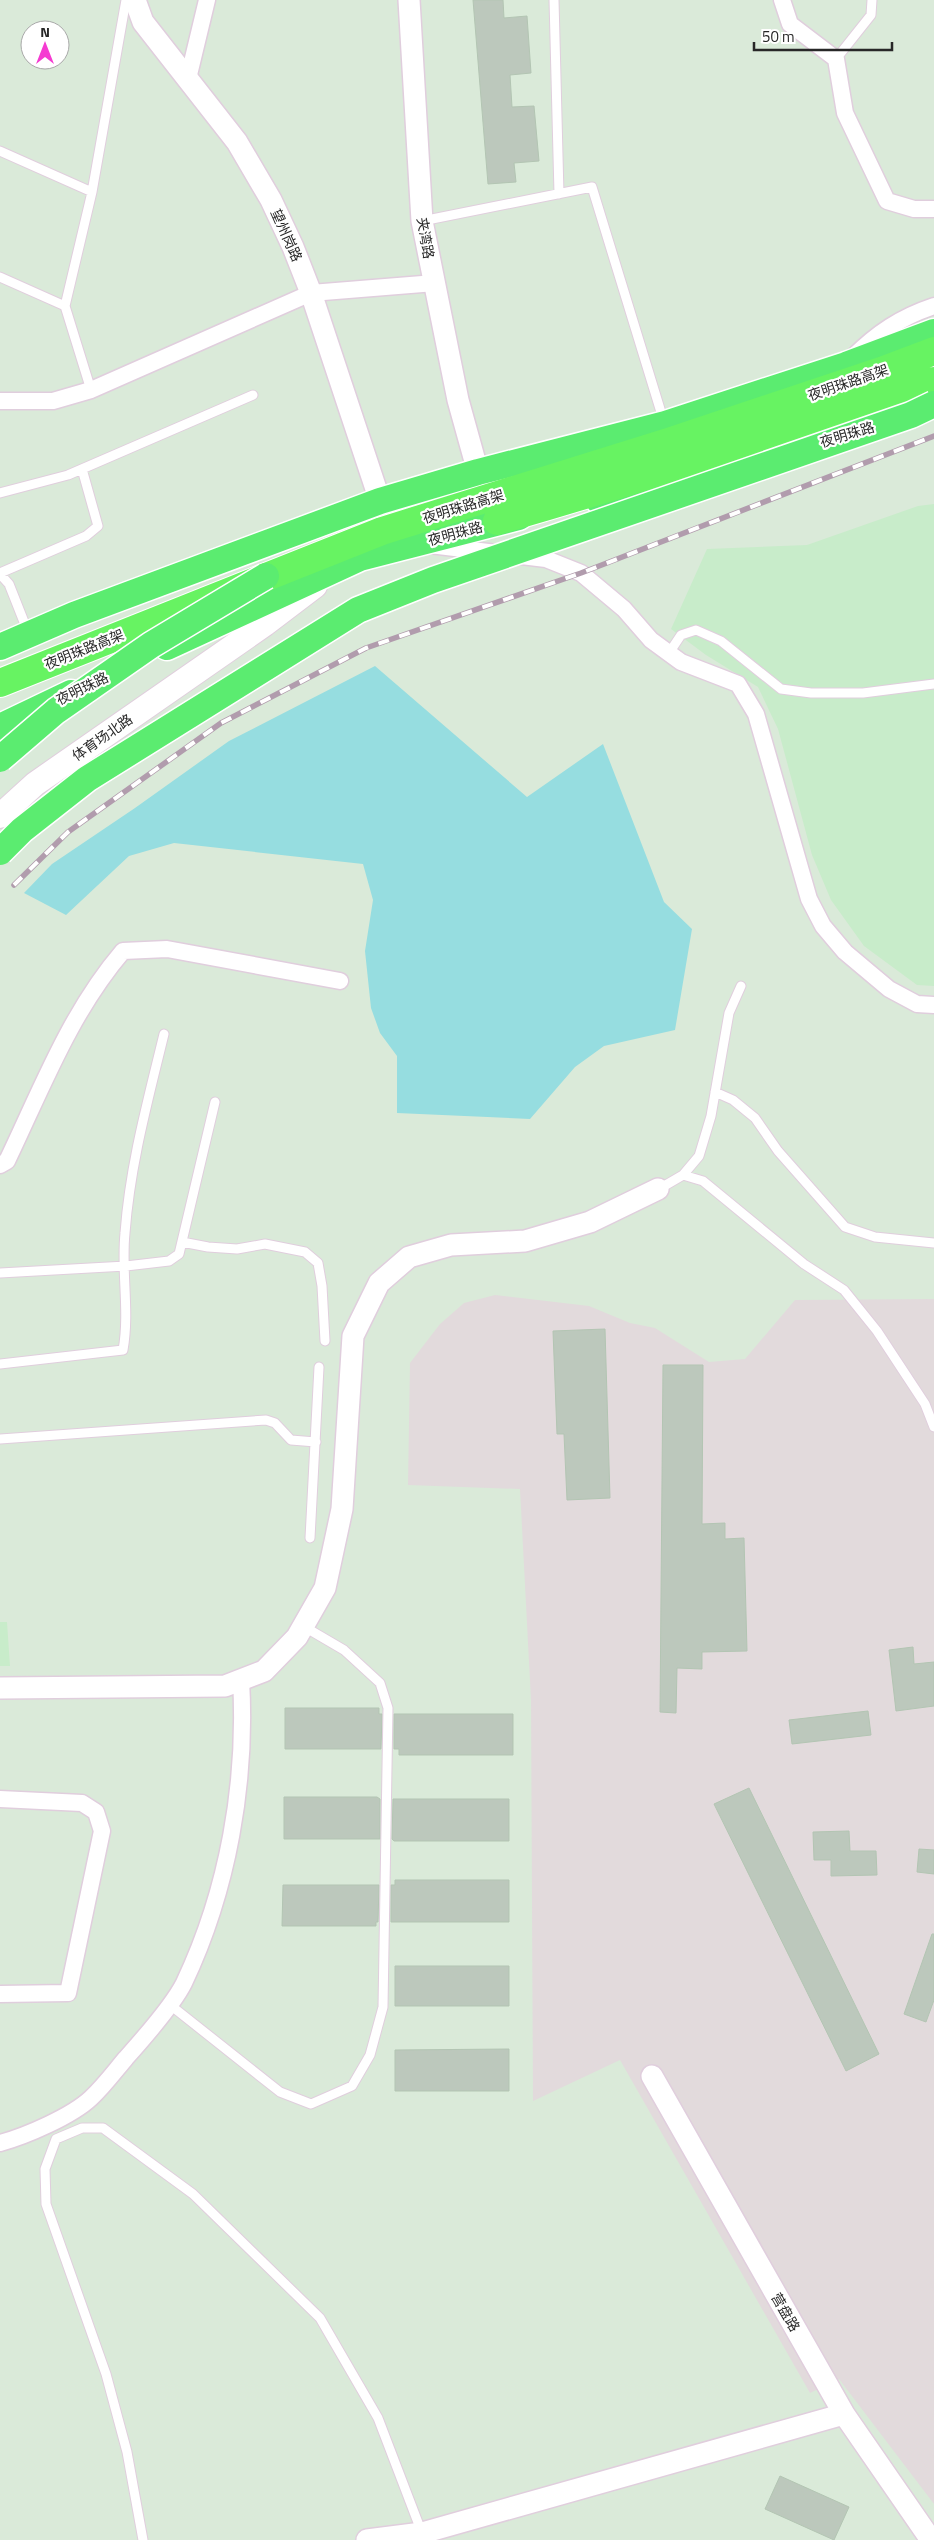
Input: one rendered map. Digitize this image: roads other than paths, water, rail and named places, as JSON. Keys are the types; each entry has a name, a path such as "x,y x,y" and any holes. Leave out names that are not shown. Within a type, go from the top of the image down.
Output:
{"highway":[{"name":"夜明珠路高架","path":"0,683 382,531 668,442 881,371 934,351"},
{"name":"夜明珠路高架","path":"496,521 706,459 834,417 934,381"}],"main road":[{"path":"0,647 74,615 380,501 478,472 665,424 846,365 934,332"},
{"path":"0,852 22,830 87,779 358,610 432,580 934,406"},
{"name":"夜明珠路","path":"0,727 206,628 360,558 496,521 662,489 934,406"},
{"path":"205,661 265,624 336,570"},
{"path":"0,759 56,712 151,645 266,576"},
{"path":"205,661 224,646 232,636 224,629 206,628"},
{"name":"体育场北路","path":"0,807 31,780 205,661"},
{"name":"体育场北路","path":"0,816 35,784 205,661"}],"street":[{"name":"望州岗路","path":"135,0 143,22 242,150 271,200 293,247 311,293 380,501"},
{"path":"188,79 207,0"},
{"name":"夹湾路","path":"409,0 422,221 458,400 478,472"},
{"path":"782,0 790,24 836,59 845,113 887,200 914,209 934,209"},
{"path":"0,400 53,401 91,390 311,293 435,284"},
{"path":"846,365 883,329 913,313 934,306"},
{"path":"416,543 546,559 581,573 624,609 651,640 681,662 738,684 756,714 809,899 823,926 845,952 889,989 917,1004 934,1006"},
{"path":"0,1165 7,1161 71,1024 101,976 123,951 167,949 340,981"},
{"path":"0,1688 225,1686 264,1671 297,1637 325,1588 342,1509 353,1336 379,1283 409,1257 451,1245 525,1241 590,1222 658,1189"},
{"path":"0,2143 54,2121 90,2099 144,2038 183,1984 218,1896 236,1806 243,1720 241,1680"},
{"path":"0,1799 82,1803 96,1812 102,1831 68,1993 0,1994"},
{"name":"营盘路","path":"652,2076 844,2414 931,2540"},
{"path":"367,2540 424,2537 844,2414"}],"lane":[{"path":"91,390 65,306 92,192 126,0"},
{"path":"554,0 559,194"},
{"path":"836,59 871,15 872,0"},
{"path":"0,151 92,192"},
{"path":"422,221 592,187 665,424"},
{"path":"0,276 65,306"},
{"path":"0,494 82,469 254,395"},
{"path":"29,635 8,584 0,574 86,536 98,526 82,469"},
{"path":"670,653 681,635 696,630 721,641 781,689 811,693 863,693 934,684"},
{"path":"658,1189 683,1175 699,1156 711,1116 729,1013 741,986"},
{"path":"0,1364 123,1350 126,1330 124,1235 132,1168 164,1034"},
{"path":"715,1092 734,1100 755,1118 778,1150 845,1227 875,1237 934,1243"},
{"path":"0,1273 126,1266 168,1261 179,1254 215,1102"},
{"path":"683,1175 703,1182 804,1264 844,1290 877,1330 925,1404 934,1426"},
{"path":"182,1242 208,1247 237,1249 265,1244 305,1252 318,1263 322,1286 325,1341"},
{"path":"310,1538 319,1367"},
{"path":"0,1439 266,1420 275,1423 291,1440 316,1442"},
{"path":"168,2004 280,2092 311,2104 352,2086 370,2055 383,2007 388,1708 380,1683 344,1650 303,1626"},
{"path":"143,2540 127,2452 106,2374 46,2204 45,2169 56,2139 82,2128 103,2128 193,2194 320,2318 378,2418 424,2537"}],"railway":[{"path":"14,885 68,832 221,723 366,648 581,573 934,436"}]}
